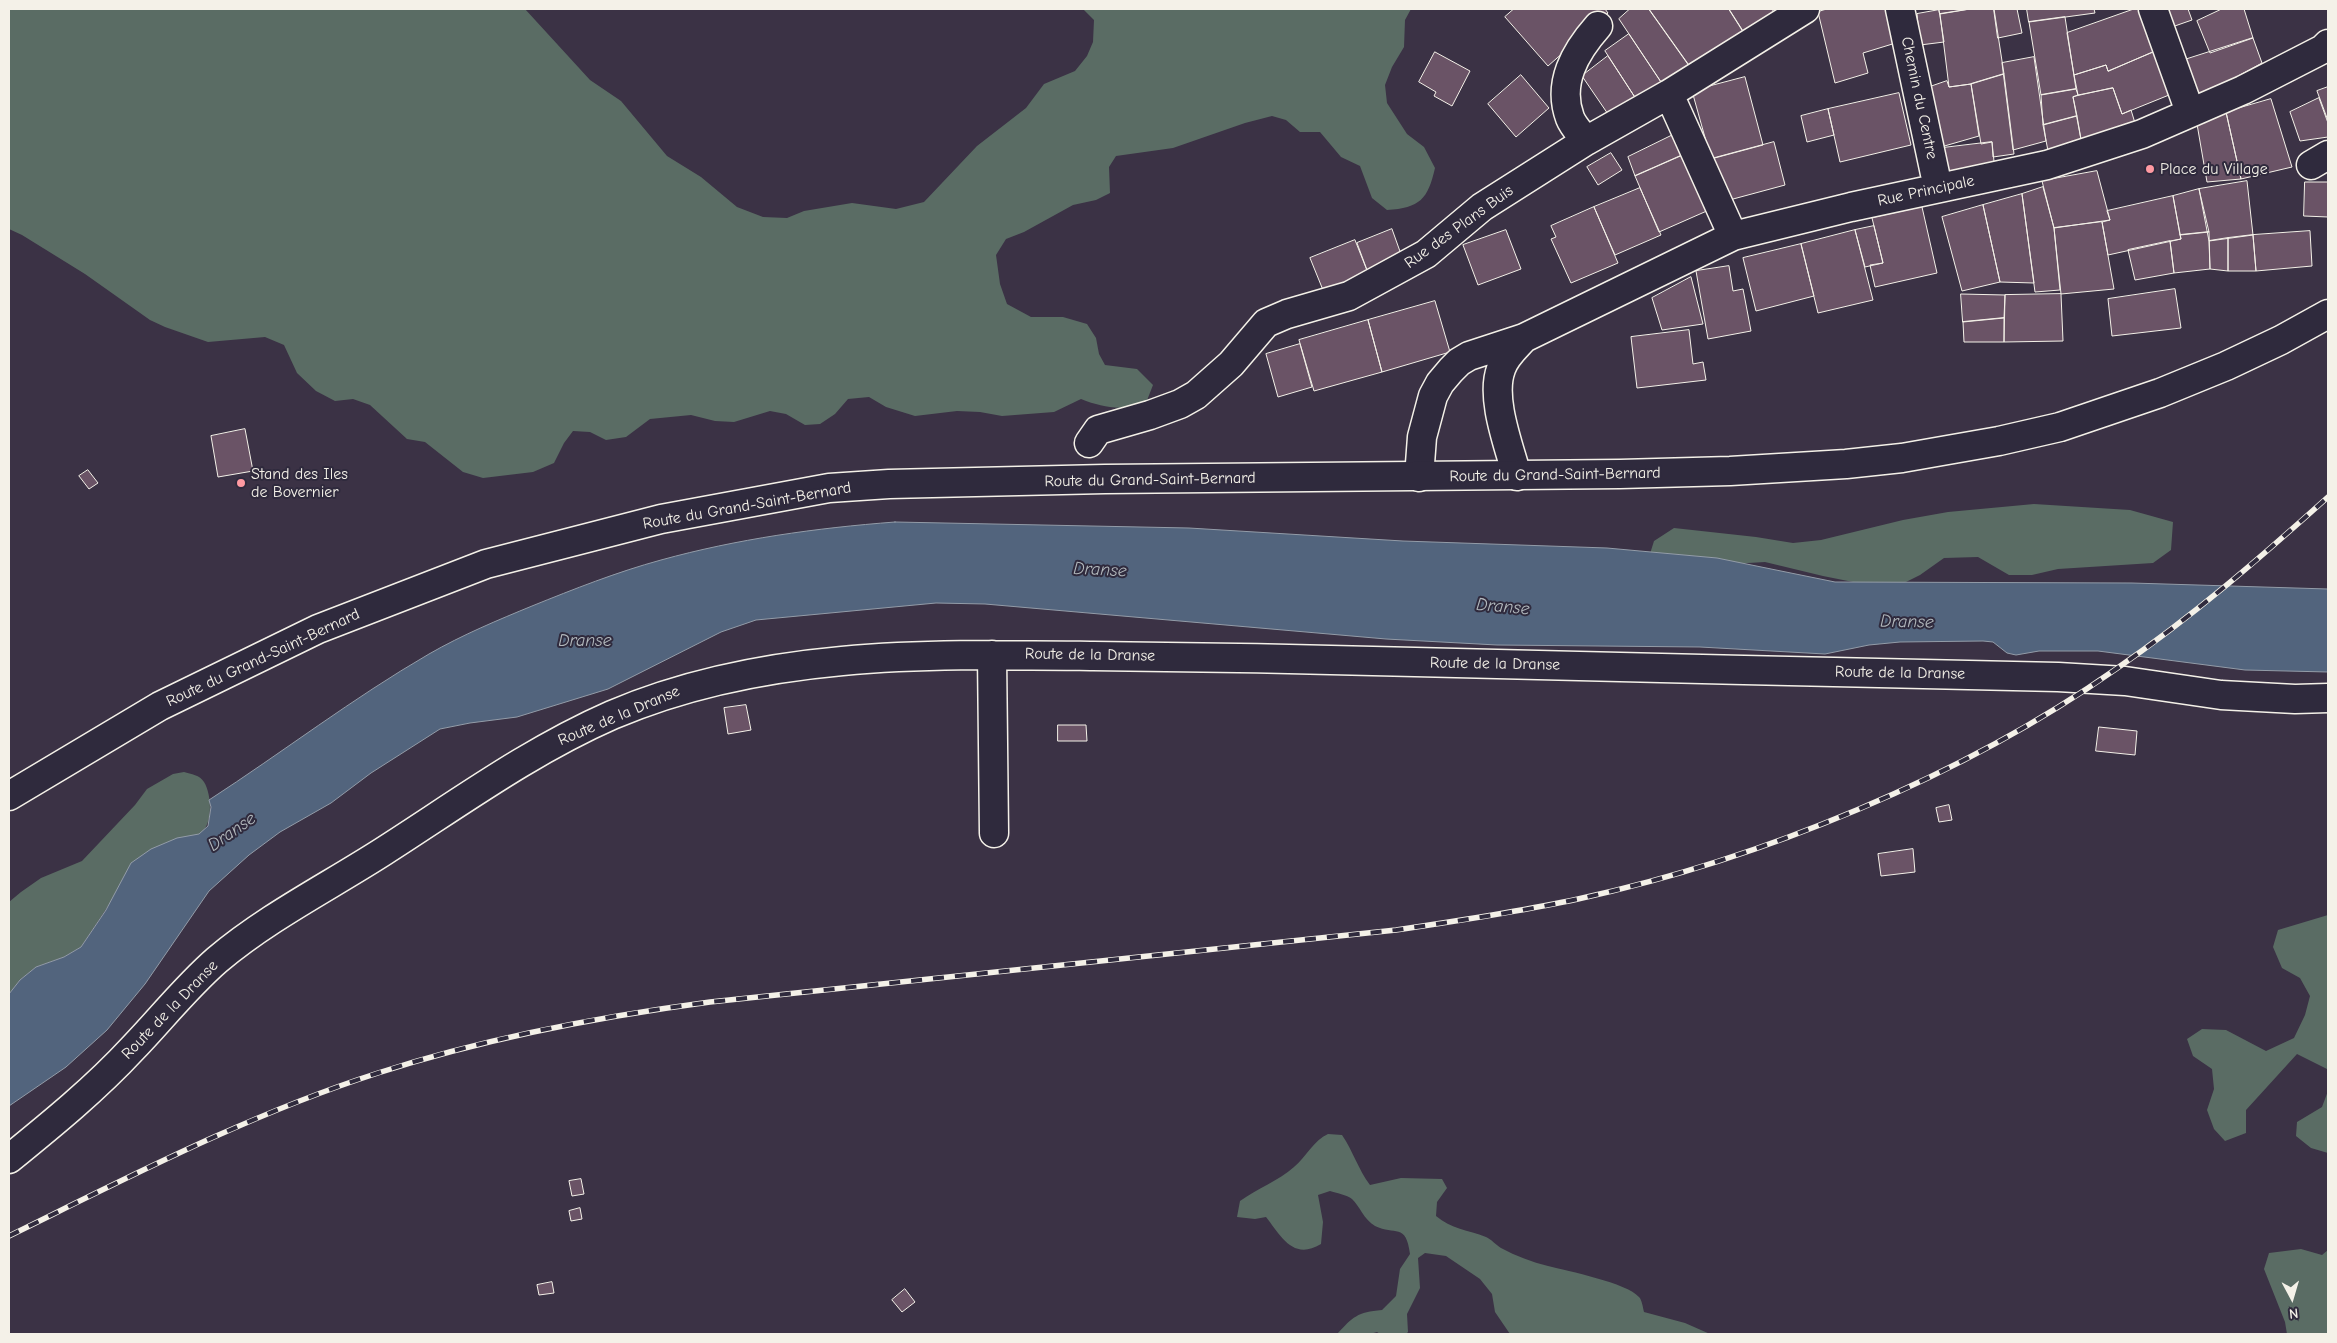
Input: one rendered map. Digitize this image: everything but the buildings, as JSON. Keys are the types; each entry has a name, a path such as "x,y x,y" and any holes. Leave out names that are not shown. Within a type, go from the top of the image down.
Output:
{"street":[{"name":"Rue des Plans Buis","path":"1089,443 1098,430 1180,404 1196,394 1231,364 1266,323 1286,314 1349,296 1397,271 1426,254 1482,207 1586,141 1669,94 1805,9"},
{"name":"Chemin du Centre","path":"1900,9 1938,188"},
{"path":"2153,9 2190,112"},
{"path":"1586,141 1570,119 1565,83 1580,45 1598,26"},
{"name":"Rue Principale","path":"1418,477 1422,437 1433,396 1440,383 1459,362 1469,356 1524,338 1733,236 1938,188 2047,165 2142,134 2243,90 2323,49 2328,44"},
{"path":"1669,94 1733,236"},
{"name":"Route du Grand-Saint-Bernard","path":"9,796 160,706 318,629 486,564 661,519 829,488 889,484 1517,476 1721,471 1846,464 1911,457 1999,441 2060,427 2160,393 2281,340 2328,314"},
{"name":"Rue Principale","path":"1517,476 1504,429 1498,386 1501,369 1509,355 1524,338"},
{"path":"992,655 994,833"},
{"name":"Route de la Dranse","path":"9,1159 49,1128 102,1079 197,978 270,921 383,852 524,759 555,742 640,704 732,676 789,666 852,660 992,655 1288,658 2058,677 2124,680 2221,695 2295,699 2328,698"}],"green space":[{"path":"9,9 525,9 590,80 621,101 667,156 701,177 737,207 763,217 787,218 804,211 852,203 896,209 924,202 977,146 1026,108 1044,84 1075,71 1087,56 1093,42 1094,20 1083,9 1411,9 1405,20 1404,47 1392,67 1385,85 1387,103 1407,134 1424,147 1435,168 1429,187 1421,200 1407,207 1387,210 1372,198 1360,166 1341,157 1320,132 1300,132 1286,120 1272,116 1245,123 1173,148 1116,156 1109,167 1110,193 1096,200 1073,205 1024,232 1006,239 996,255 1000,284 1007,304 1031,317 1063,317 1087,324 1096,338 1099,354 1105,365 1137,369 1153,385 1146,403 1121,408 1097,405 1081,399 1054,412 1002,416 980,412 957,411 915,416 886,407 869,397 848,399 835,414 820,424 805,425 786,414 770,411 734,422 715,421 691,415 650,419 626,437 606,440 590,432 573,431 564,443 554,463 533,472 483,478 463,472 425,442 407,439 370,405 353,399 335,401 316,391 297,373 284,345 265,337 208,342 165,327 150,320 85,274 9,229"},
{"path":"2034,504 2130,510 2173,522 2171,550 2153,563 2058,569 2032,575 2009,575 1978,557 1944,558 1920,575 1898,586 1878,587 1765,562 1715,565 1649,557 1654,541 1674,528 1793,543 1821,540 1903,520 1948,512"},
{"path":"184,772 200,778 207,788 210,809 205,829 197,835 168,843 114,897 81,947 64,957 36,967 20,980 9,994 9,902 41,878 82,861 135,805 147,789 173,774"},
{"path":"2328,915 2328,1081 2327,1069 2297,1054 2246,1110 2246,1133 2225,1141 2214,1129 2207,1110 2214,1089 2212,1069 2193,1056 2187,1039 2202,1029 2226,1030 2266,1051 2294,1038 2305,1015 2310,996 2300,978 2282,968 2273,947 2278,930"},
{"path":"2328,1091 2328,1153 2311,1148 2296,1136 2297,1122 2322,1107"},
{"path":"1328,1134 1342,1135 1370,1185 1401,1178 1442,1179 1447,1188 1437,1202 1436,1216 1448,1224 1486,1237 1512,1254 1530,1261 1623,1287 1639,1297 1644,1312 1685,1323 1710,1334 1510,1334 1495,1312 1492,1294 1480,1279 1446,1256 1425,1253 1418,1258 1420,1288 1407,1314 1408,1332 1406,1334 1380,1334 1377,1332 1370,1334 1337,1334 1356,1316 1382,1310 1396,1296 1400,1269 1410,1254 1406,1238 1398,1232 1375,1226 1352,1199 1330,1191 1318,1195 1323,1222 1321,1244 1311,1248 1303,1250 1289,1244 1266,1217 1255,1219 1237,1217 1240,1201 1288,1172 1318,1140"},
{"path":"2301,1249 2322,1255 2328,1250 2328,1334 2287,1334 2285,1322 2264,1269 2269,1253"}],"water":[{"name":"Dranse","path":"895,522 1189,528 1403,541 1607,548 1717,558 1835,582 2132,583 2328,589 2328,672 2245,670 2098,651 2039,651 2016,655 2007,653 1993,642 1983,641 1900,642 1869,645 1825,654 1700,647 1497,645 1386,639 985,604 936,603 756,620 721,632 608,689 517,717 440,729 371,773 331,803 280,832 249,855 209,891 145,984 107,1030 66,1067 9,1106 9,994 20,980 36,967 64,957 81,947 106,910 131,863 151,849 177,838 199,834 208,826 211,807 209,800 373,689 429,654 467,634 548,600 628,570 661,560 748,540 806,531"}],"railway":[{"path":"9,1236 190,1148 283,1107 378,1073 460,1049 542,1030 626,1014 710,1002 1396,930 1465,920 1578,899 1647,882 1718,861 1858,810 1926,779 1993,745 2056,708 2116,669 2172,629 2251,565 2328,497"}],"place":[{"name":"Place du Village","path":"2150,169"},
{"name":"Stand des Iles de Bovernier","path":"241,483"}]}
